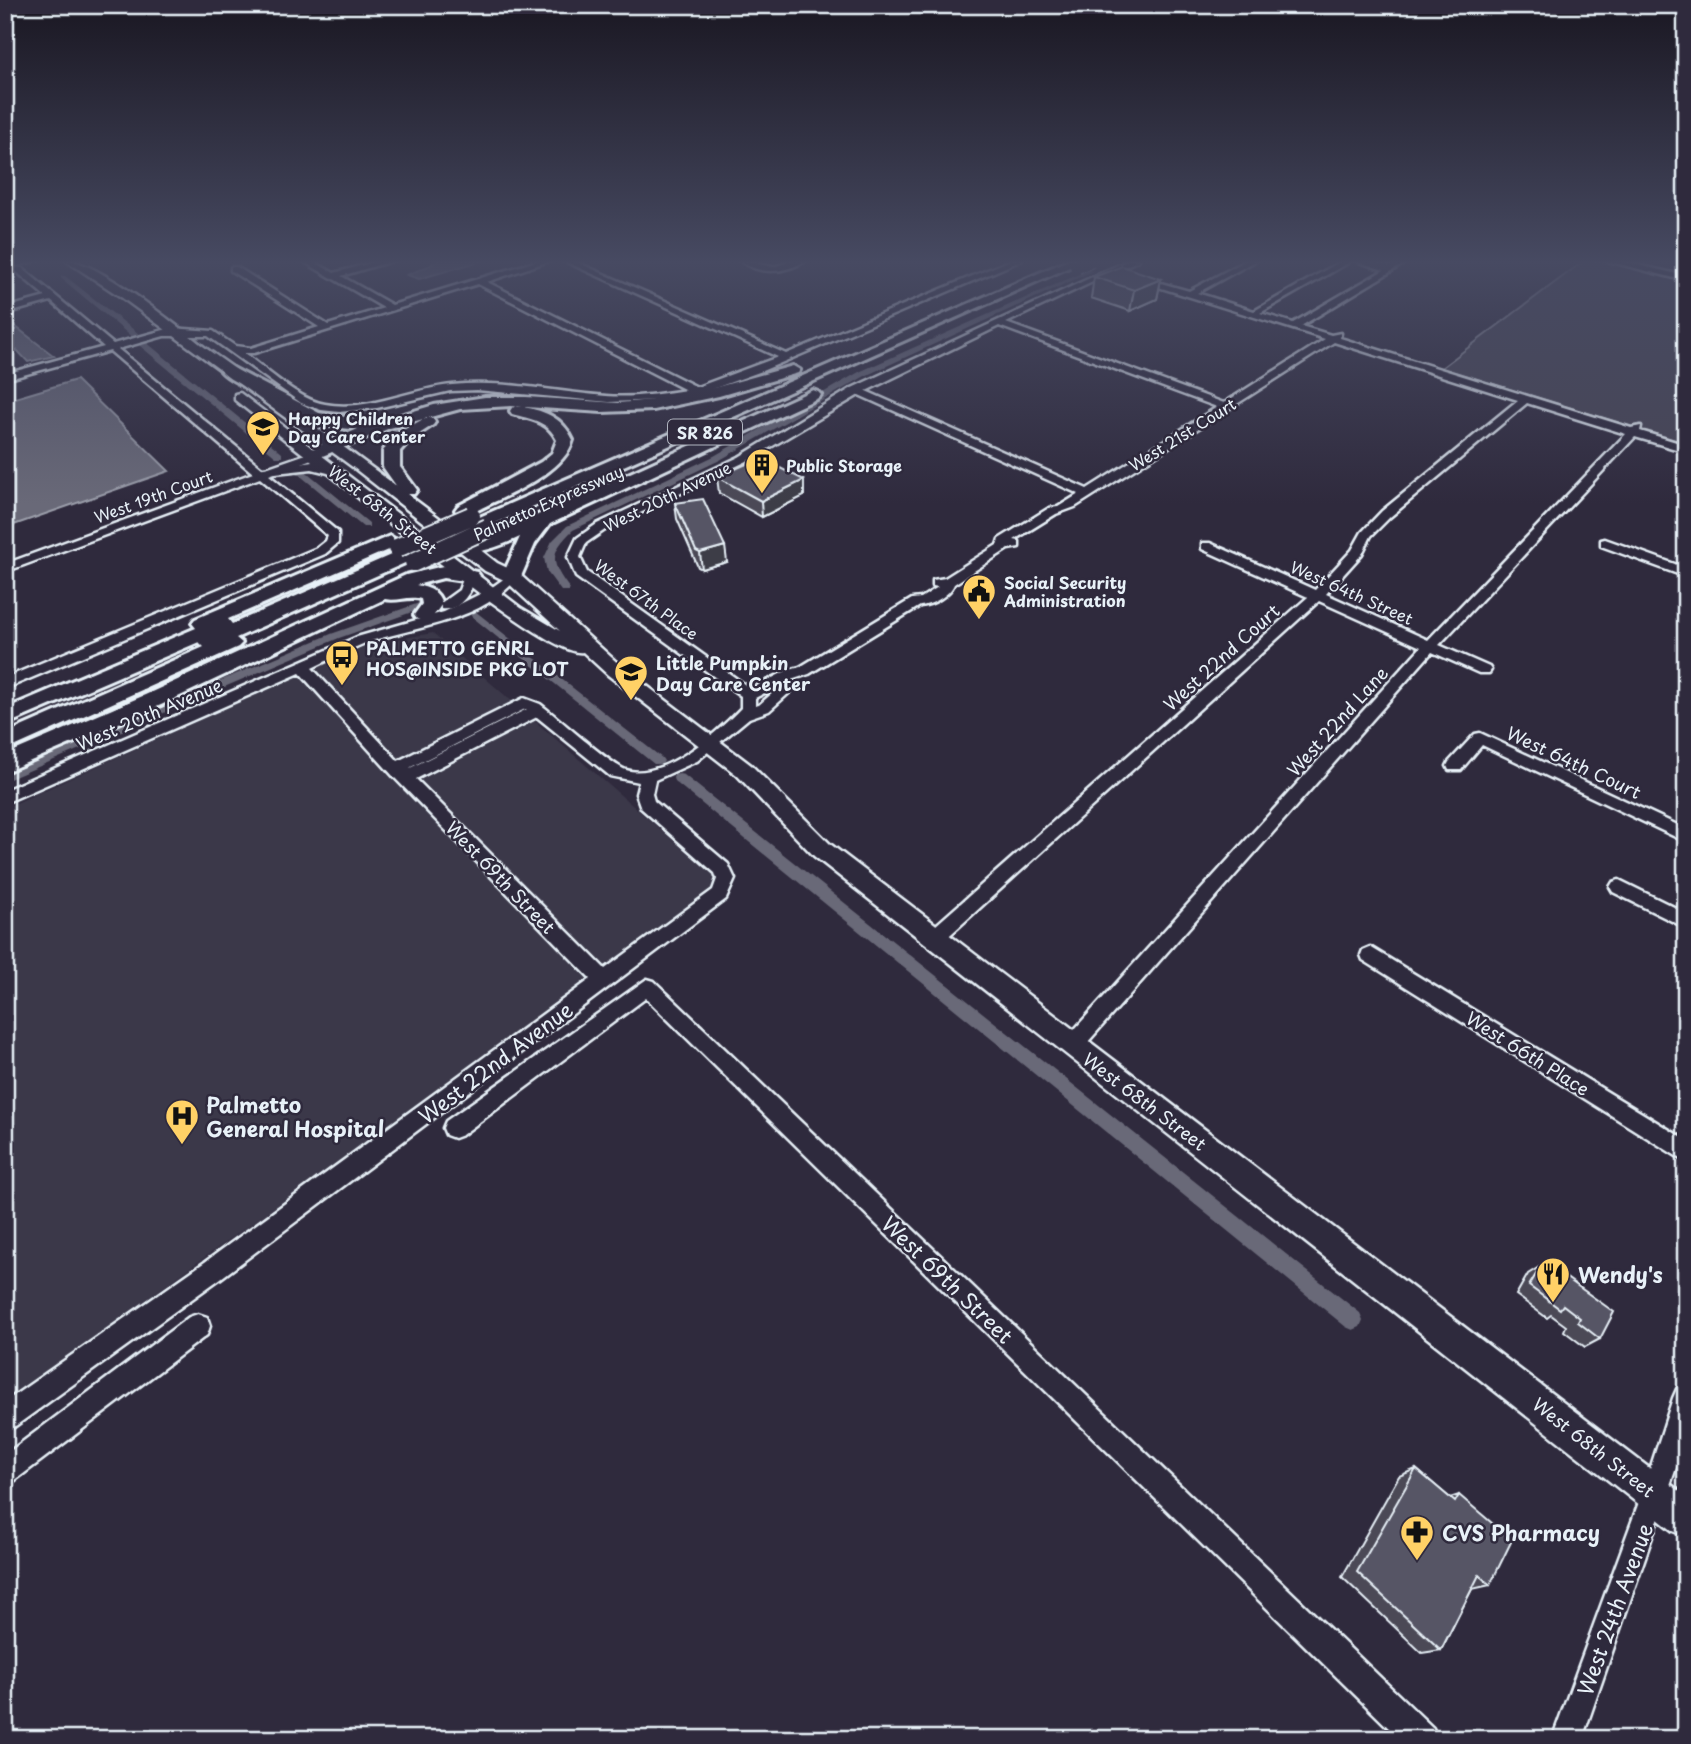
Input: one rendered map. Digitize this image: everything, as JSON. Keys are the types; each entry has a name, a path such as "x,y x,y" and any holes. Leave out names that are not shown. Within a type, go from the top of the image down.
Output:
{"highway":[{"name":"Palmetto Expressway","path":"599,453 789,364 846,341"},
{"path":"423,540 469,536 898,341"},
{"name":"Palmetto Expressway","path":"5,743 404,557 469,536 910,341"},
{"path":"5,718 404,557 469,536 552,517 770,416 913,341"},
{"path":"313,455 459,404 494,401 601,407 661,404 719,392 789,364"},
{"path":"227,382 323,422 359,426 498,409 544,417 562,432 565,440 563,449 547,467 469,536"},
{"path":"408,490 390,468 389,458 391,450 420,419"},
{"name":"Palmetto Expressway","path":"5,707 404,557 469,536 574,463"},
{"path":"512,577 520,564 523,545 531,534 552,517"},
{"path":"363,601 404,557"},
{"path":"5,732 404,557 443,572 470,576"},
{"path":"5,764 153,700 363,601 408,592 424,592 432,601 424,615"}],"main road":[{"name":"West 68th Street","path":"182,341 313,455 423,540"},
{"name":"West 68th Street","path":"227,382 339,448 469,536"},
{"name":"West 68th Street","path":"339,448 352,453 408,490 469,536 491,568 512,577 615,671 744,770 822,850 1072,1046 1686,1518"},
{"path":"262,472 312,465 331,469"},
{"name":"West 68th Street","path":"469,536 470,576 517,613 615,671"}],"street":[{"path":"5,684 321,551 332,543 334,535 262,472 101,341"},
{"path":"5,377 133,341"},
{"path":"109,348 138,341"},
{"path":"224,341 313,405 336,410 465,387 609,399 660,398 697,391 789,364 839,341"},
{"path":"237,341 321,401 352,408"},
{"path":"234,349 251,351 283,341"},
{"path":"599,341 697,391"},
{"path":"741,341 789,364"},
{"name":"West 20th Avenue","path":"576,548 591,533 750,455 856,390 959,341"},
{"path":"1048,341 1226,407"},
{"name":"West 21st Court","path":"747,695 766,689 796,671 804,671 917,601 924,602 947,587 948,582 1004,546 1012,546 1061,514 1061,510 1087,493 1328,341"},
{"path":"1348,341 1525,399 1686,444"},
{"path":"1349,341 1634,430 1686,449"},
{"path":"856,390 1087,493"},
{"name":"West 22nd Court","path":"934,938 1317,596 1358,551 1366,535 1386,514 1525,399"},
{"name":"West 22nd Lane","path":"1072,1046 1430,646 1634,430"},
{"name":"West 19th Court","path":"5,568 313,455"},
{"path":"1605,543 1686,573"},
{"name":"West 64th Street","path":"1206,546 1484,670"},
{"name":"West 67th Place","path":"576,548 574,562 585,577 741,687 747,695"},
{"name":"West 20th Avenue","path":"386,632 397,624 458,599 467,588 470,576"},
{"name":"West 20th Avenue","path":"5,797 386,632 430,621 491,593 512,577"},
{"name":"West 69th Street","path":"303,667 400,773 604,980"},
{"name":"West 21st Court","path":"648,776 679,762 744,714 764,708 804,677 804,671"},
{"path":"744,714 750,704 747,695"},
{"path":"538,710 415,774 400,773 405,763 520,704 528,704 538,710 613,770 628,776 648,776"},
{"name":"West 64th Court","path":"1455,766 1480,738 1686,836"},
{"name":"West 22nd Avenue","path":"5,1418 213,1270 715,899 726,884 722,869 647,804 644,794 648,776"},
{"path":"1619,887 1686,921"},
{"name":"West 66th Place","path":"1370,955 1686,1152"},
{"name":"West 69th Street","path":"454,1128 647,987 1422,1739"},
{"path":"5,1472 198,1326"},
{"name":"West 24th Avenue","path":"1567,1739 1655,1494 1686,1398"}],"shaded area":[{"path":"1476,341 1686,341 1685,443 1441,368"},
{"name":"Palmetto General Hospital","path":"433,633 713,875 717,883 714,891 5,1401 5,808 350,652 374,643"}],"water":[{"path":"5,341 35,341 54,356 28,362 17,350 5,353"},
{"path":"76,380 169,471 5,528 5,401"}],"building":[{"path":"760,458 804,480 761,501 717,477"},
{"path":"703,499 725,546 700,553 696,551 675,503"},
{"path":"1541,1266 1563,1281 1565,1277 1614,1312 1600,1339 1578,1322 1580,1318 1563,1305 1560,1309 1529,1286"},
{"name":"CVS Pharmacy","path":"1416,1469 1455,1502 1459,1495 1512,1540 1490,1585 1479,1575 1441,1650 1357,1572"}],"waterway":[{"path":"565,589 552,572 549,558 555,543 570,528 717,458 862,374 934,341"},
{"path":"143,344 279,455"},
{"path":"300,471 366,525"},
{"path":"5,777 335,636 422,605"},
{"path":"475,614 658,761"},
{"path":"679,778 1353,1320"}],"place":[{"name":"Happy Children Day Care Center","path":"263,457"},
{"name":"Public Storage","path":"762,495"},
{"name":"Social Security Administration","path":"979,621"},
{"name":"PALMETTO GENRL HOS@INSIDE PKG LOT","path":"342,687"},
{"name":"Little Pumpkin Day Care Center","path":"631,702"},
{"name":"Palmetto General Hospital","path":"182,1146"},
{"name":"Wendy's","path":"1553,1304"},
{"name":"CVS Pharmacy","path":"1417,1562"}]}
